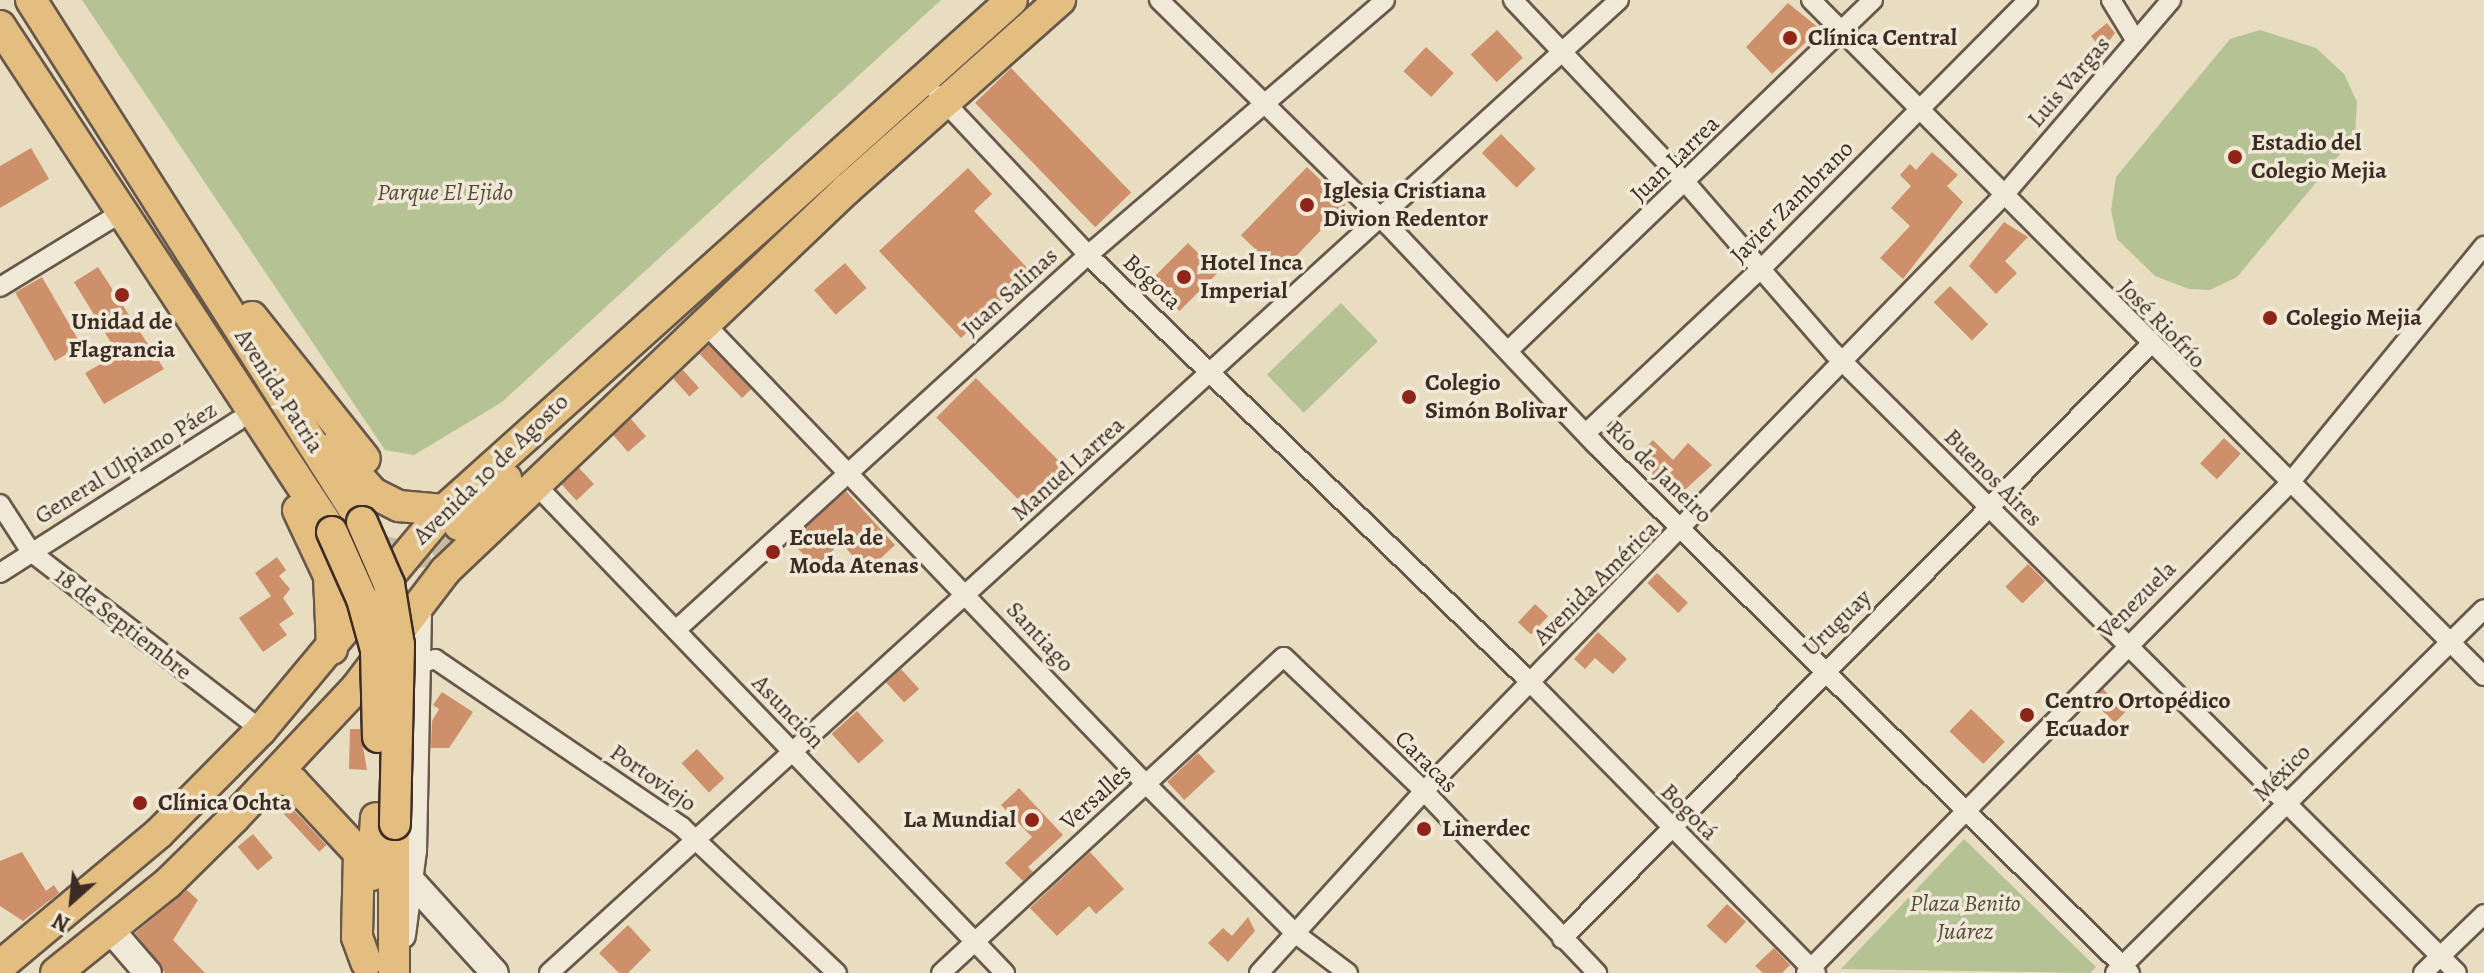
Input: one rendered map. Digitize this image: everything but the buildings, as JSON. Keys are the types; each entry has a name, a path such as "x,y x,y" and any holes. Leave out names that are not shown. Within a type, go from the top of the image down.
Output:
{"main road":[{"name":"Avenida Patria","path":"31,0 148,186 345,525 376,650 385,821"},
{"name":"Avenida 10 de Agosto","path":"0,966 159,833 261,730 451,518 466,489 637,332 1012,0"},
{"name":"Avenida 10 de Agosto","path":"56,973 168,883 274,777 356,688 445,571 705,324 1060,0"},
{"name":"Avenida Patria","path":"0,26 345,525"},
{"path":"148,186 193,233 252,317 344,464 373,493 399,506 451,518 617,381 662,364 637,332"},
{"path":"134,224 145,263 238,421 315,543 329,576 332,649"},
{"path":"252,317 376,471 434,493 466,489"},
{"path":"274,777 293,782 359,853 357,937 380,965"},
{"path":"380,965 401,870 385,821"},
{"path":"380,965 385,821"}],"street":[{"name":"Río de Janeiro","path":"1159,0 1382,218 1586,433 1826,667 2123,971"},
{"name":"Juan Salinas","path":"676,630 847,470 1092,251 1385,0"},
{"name":"Buenos Aires","path":"1513,0 1686,183 1843,362 2457,973"},
{"name":"Manuel Larrea","path":"549,973 695,837 794,754 1210,369 1382,218 1619,0"},
{"name":"José Riofrío","path":"1811,0 2149,346 2484,676"},
{"name":"Juan Larrea","path":"1509,350 1873,0"},
{"name":"Javier Zambrano","path":"1586,433 1762,268 2028,0"},
{"path":"2111,0 2136,41"},
{"name":"Luis Vargas","path":"2004,195 2171,0"},
{"name":"Bógota","path":"922,79 949,100 1092,251 1530,683"},
{"name":"Avenida América","path":"1259,973 1424,791 1684,530 2004,195"},
{"path":"0,287 134,224"},
{"name":"Venezuela","path":"1811,971 2126,645 2289,484 2484,246"},
{"name":"Santiago","path":"705,324 1146,784 1296,934 1348,973"},
{"name":"Uruguay","path":"1562,939 1826,667 1991,509 2149,346"},
{"name":"General Ulpiano Páez","path":"0,573 238,421"},
{"name":"Asunción","path":"536,485 1005,973"},
{"name":"18 de Septiembre","path":"0,504 31,552 261,730"},
{"path":"418,604 419,664 401,870 495,973"},
{"name":"México","path":"2123,971 2286,803 2484,609"},
{"name":"Versalles","path":"941,973 1284,657"},
{"name":"Caracas","path":"1284,657 1424,791 1597,973"},
{"name":"Portoviejo","path":"419,664 435,659 695,837 837,973"},
{"name":"Bogotá","path":"1530,683 1811,971"},
{"path":"2423,973 2484,914"},
{"path":"110,929 148,973"}],"green space":[{"name":"Parque El Ejido","path":"82,0 941,0 502,402 414,455 385,450"},
{"name":"Estadio del Colegio Mejia","path":"2260,30 2316,48 2344,74 2357,102 2355,136 2237,277 2210,290 2189,289 2155,276 2117,239 2111,210 2116,177 2230,39"},
{"path":"1341,303 1378,341 1304,413 1267,375"},
{"name":"Plaza Benito Juárez","path":"1964,839 2096,967 2090,973 1841,969"}],"tunnel":[{"path":"343,521 365,547 403,555 430,551 459,525"}],"place":[{"name":"Clínica Central","path":"1790,38"},
{"name":"Estadio del Colegio Mejia","path":"2235,157"},
{"name":"Iglesia Cristiana Divion Redentor","path":"1307,205"},
{"name":"Hotel Inca Imperial","path":"1184,277"},
{"name":"Unidad de Flagrancia","path":"122,295"},
{"name":"Colegio Mejia","path":"2270,318"},
{"name":"Colegio Simón Bolivar","path":"1409,397"},
{"name":"Ecuela de Moda Atenas","path":"773,552"},
{"name":"Centro Ortopédico Ecuador","path":"2027,715"},
{"name":"Clínica Ochta","path":"140,803"},
{"name":"La Mundial","path":"1032,820"},
{"name":"Linerdec","path":"1424,829"}]}
